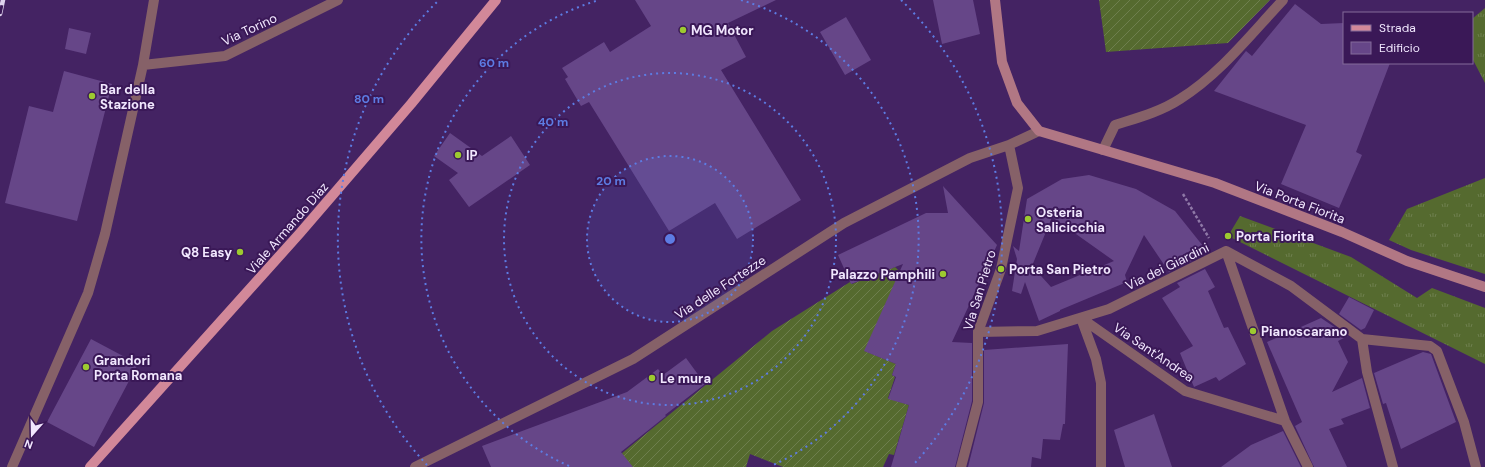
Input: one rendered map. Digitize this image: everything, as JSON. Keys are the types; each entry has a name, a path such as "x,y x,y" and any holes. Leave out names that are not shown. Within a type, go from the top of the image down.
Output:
{"main road":[{"name":"Viale Armando Diaz","path":"90,467 300,233 411,104 496,0"},
{"path":"995,0 1002,62 1017,103 1039,131"},
{"name":"Via Porta Fiorita","path":"1039,131 1215,183 1342,232 1407,261 1485,287"}],"street":[{"path":"12,467 88,293 105,234 143,65 154,0"},
{"name":"Via Torino","path":"143,65 225,56 338,0"},
{"path":"1103,150 1115,125 1155,112 1180,100 1211,75 1283,0"},
{"name":"Via delle Fortezze","path":"415,467 633,360 844,223 970,158 1009,145 1039,131"},
{"name":"Via San Pietro","path":"961,467 978,402 978,332 1001,269 1018,188 1009,145"},
{"path":"1226,251 1285,421 1308,467"},
{"name":"Via dei Giardini","path":"978,332 1036,331 1081,318 1108,309 1226,251 1291,286 1362,338 1430,346 1437,351 1464,422 1476,467"},
{"path":"1081,318 1096,359 1101,383 1101,467"},
{"name":"Via Sant'Andrea","path":"1081,318 1185,391 1285,421"},
{"path":"1362,338 1367,372 1393,467"}],"path":[{"path":"1183,193 1212,243"}],"green space":[{"path":"1099,0 1270,0 1228,43 1106,52"},
{"path":"1485,8 1485,83 1473,60 1473,18"},
{"path":"1485,178 1485,274 1411,250 1389,240 1407,209"},
{"path":"1240,216 1351,257 1417,298 1432,288 1485,308 1485,364 1228,236"},
{"path":"895,267 922,293 865,351 896,364 892,375 895,377 888,398 909,405 894,455 889,454 883,467 783,467 750,454 746,467 605,467 772,331 850,282 852,284"}],"building":[{"path":"635,0 776,0 728,23 746,57 721,70 801,200 737,239 715,203 669,231 589,102 581,106 565,79 568,77 562,68 604,42 610,52 651,26"},
{"path":"933,0 973,0 980,34 942,44"},
{"path":"1295,4 1321,24 1343,23 1343,64 1390,64 1356,152 1362,155 1339,208 1281,184 1306,125 1214,91 1246,51 1252,56"},
{"path":"846,17 871,60 845,75 820,32"},
{"path":"69,28 91,33 86,54 65,49"},
{"path":"64,71 112,84 77,221 5,203 29,106 53,112"},
{"path":"450,133 482,156 511,136 530,165 469,207 449,180 458,173 434,156"},
{"path":"1089,175 1136,189 1175,211 1203,246 1195,250 1199,257 1169,272 1144,235 1125,275 1127,282 1060,310 1039,321 1025,282 1021,294 1012,291 1017,259 1013,246 1019,251 1027,199 1062,179","holes":["1052,217 1114,261 1051,287 1032,266"]},
{"path":"943,186 997,245 952,342 972,343 972,401 955,467 891,467 909,405 888,399 896,377 892,375 896,364 864,351 903,264 851,284 838,255 926,213 948,213"},
{"path":"1205,269 1215,287 1208,291 1224,328 1228,327 1246,364 1219,381 1216,377 1194,387 1180,353 1193,346 1162,298 1180,287 1177,283"},
{"path":"1349,297 1374,310 1365,328 1361,330 1339,314"},
{"path":"1321,318 1348,336 1338,341 1348,362 1332,392 1362,378 1370,408 1341,419 1344,424 1329,429 1347,467 1314,467 1295,426 1302,422 1267,342"},
{"path":"91,339 138,364 94,447 47,422"},
{"path":"1068,344 1065,424 1063,424 1060,440 1043,439 1041,459 1032,457 1031,467 968,467 984,403 984,350"},
{"path":"1423,352 1431,354 1456,422 1401,449 1386,403 1383,404 1374,373"},
{"path":"686,358 705,384 621,452 633,467 491,467 482,446 627,392 658,369 663,375"},
{"path":"1154,414 1172,467 1125,467 1114,430"},
{"path":"1283,431 1301,467 1221,467 1251,445"}],"railway":[{"path":"0,14 3,0"}],"place":[{"name":"MG Motor","path":"683,30"},
{"name":"Bar della Stazione","path":"92,96"},
{"name":"IP","path":"458,155"},
{"name":"Osteria Salicicchia","path":"1028,219"},
{"name":"Porta Fiorita","path":"1228,236"},
{"name":"Q8 Easy","path":"240,252"},
{"name":"Porta San Pietro","path":"1001,269"},
{"name":"Palazzo Pamphili","path":"943,274"},
{"name":"Pianoscarano","path":"1253,331"},
{"name":"Grandori Porta Romana","path":"86,367"},
{"name":"Le mura","path":"652,378"}]}
